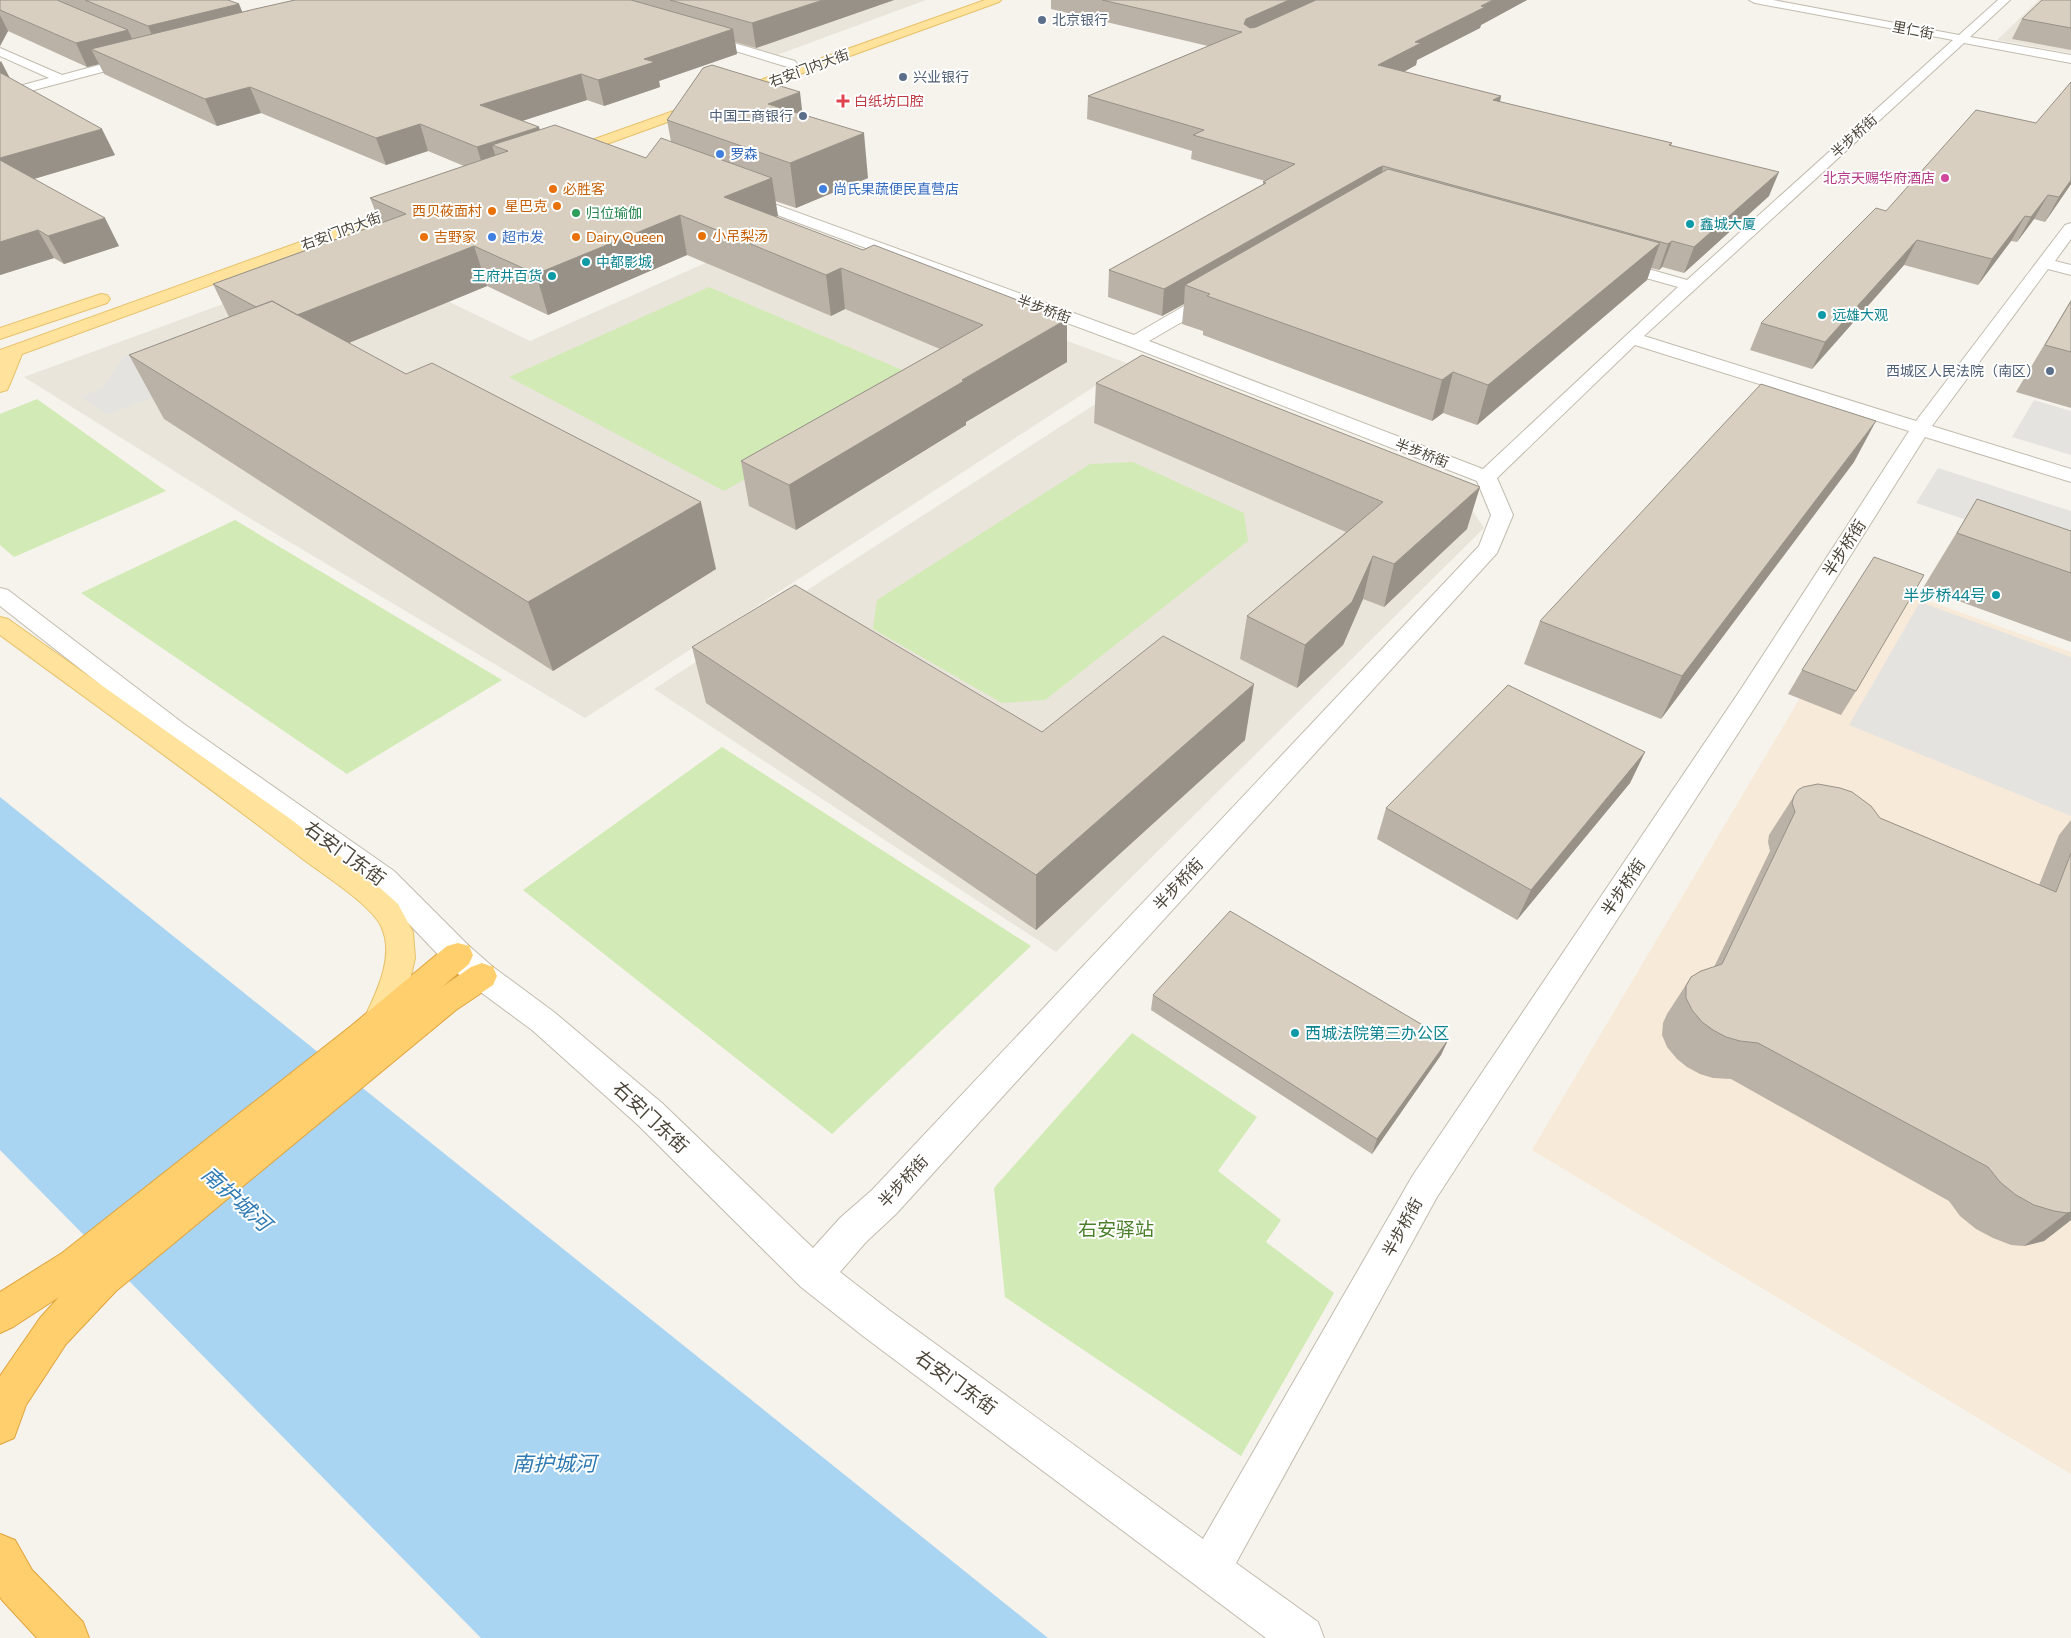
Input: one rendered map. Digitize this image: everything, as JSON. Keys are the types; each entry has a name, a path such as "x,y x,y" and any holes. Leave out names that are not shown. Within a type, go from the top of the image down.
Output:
{"highway":[{"path":"12,1306 75,1266 376,1036 445,1001 470,965"},
{"path":"0,1424 10,1395 53,1331 103,1278 376,1036"},
{"path":"0,1555 17,1585 67,1638"}],"main road":[{"name":"右安门内大街","path":"970,0 553,152 600,143 995,0"},
{"name":"右安门内大街","path":"7,353 426,202"},
{"path":"0,334 112,295"},
{"path":"0,386 7,353"},
{"path":"0,624 273,820 368,894 392,918 398,934 401,956 394,987 376,1036"}],"street":[{"name":"里仁街","path":"1755,0 2071,59"},
{"name":"半步桥街","path":"1486,478 1632,338 2004,0"},
{"path":"687,33 791,64"},
{"path":"0,94 61,79 143,51"},
{"path":"0,52 61,79"},
{"path":"600,143 618,150"},
{"path":"1780,182 1799,186"},
{"name":"半步桥街","path":"726,191 1135,342 1486,478 1502,515 1488,548 884,1202 853,1230 814,1274"},
{"name":"半步桥街","path":"1210,1569 1425,1186 1750,694 1921,428 2071,228"},
{"path":"1596,259 1691,286"},
{"path":"2043,263 2071,270"},
{"path":"1135,342 1228,288"},
{"path":"1632,338 2071,476"},
{"name":"右安门东街","path":"0,595 175,730 384,879 470,965 544,1022 650,1114 814,1274 1302,1638"}],"shaded area":[{"path":"588,0 926,0 777,55"},
{"path":"2039,0 2071,0 2071,53 1997,40"},
{"path":"775,232 1129,364 585,718 251,519 24,377 354,256 530,341"},
{"path":"178,335 231,365 108,415 81,397 102,388 124,356"},
{"path":"1142,374 1464,498 1484,528 1056,952 654,689"},
{"path":"2034,400 2071,411 2071,455 2012,437"},
{"path":"1938,468 2071,511 2071,555 1916,503"},
{"path":"1870,580 2071,652 2071,1474 1532,1150"},
{"path":"1920,602 2071,657 2071,816 1849,725"}],"green space":[{"path":"709,287 923,379 724,491 509,377"},
{"path":"37,399 166,491 14,557 0,545 0,414"},
{"path":"1133,462 1244,513 1248,541 1045,700 1002,703 873,629 877,600 1090,464"},
{"path":"235,520 502,680 347,774 81,593"},
{"path":"722,747 1031,946 832,1134 523,890"},
{"name":"右安驿站","path":"1132,1033 1257,1117 1218,1171 1281,1220 1266,1242 1334,1293 1241,1456 1005,1297 994,1188"}],"water":[{"name":"南护城河","path":"0,797 1048,1638 481,1638 0,1150"}],"building":[{"path":"0,0 57,0 128,30 76,43 0,10"},
{"path":"85,0 228,0 239,4 148,26"},
{"path":"295,0 631,0 733,29 644,59 655,62 598,80 581,74 480,105 539,127 477,147 420,124 376,138 250,87 205,99 91,49"},
{"path":"670,0 823,0 752,23"},
{"path":"1102,0 1289,0 1246,19 1244,24 1250,28 1316,0 1493,0 1481,6 1485,7 1415,42 1421,43 1378,65 1501,96 1493,100 1672,143 1669,145 1779,172 1694,247 1672,241 1668,244 1383,166 1164,289 1109,270 1266,183 1263,182 1295,164 1193,135 1204,130 1088,96 1242,32"},
{"path":"2042,0 2071,0 2071,28 2022,19"},
{"path":"712,65 800,92 768,104 864,133 790,163 667,120 703,68"},
{"path":"1,73 102,129 0,158"},
{"path":"2071,82 2071,180 2059,197 2048,195 2031,217 2025,216 1992,259 1917,240 1825,342 1761,323 1876,208 1886,211 1976,110 2036,123"},
{"path":"555,125 646,158 661,138 772,178 724,197 863,250 874,245 1067,319 789,485 741,461 983,325 841,268 826,275 680,215 536,274 474,246 297,315 272,301 256,307 213,284 406,214 370,198 508,151 492,145"},
{"path":"0,160 105,218 48,236 38,230 0,242"},
{"path":"1388,169 1660,243 1488,385 1453,372 1442,380 1207,296 1210,294 1185,285"},
{"path":"272,301 406,374 432,363 701,502 528,602 129,355"},
{"path":"2071,301 2071,352 2045,345"},
{"path":"1142,355 1480,487 1394,564 1373,556 1352,602 1305,645 1247,616 1383,502 1096,383"},
{"path":"1761,384 1876,421 1682,676 1540,621"},
{"path":"1977,499 2071,531 2071,573 1957,533"},
{"path":"1874,557 1924,575 1856,691 1802,670"},
{"path":"795,585 1042,732 1163,636 1254,684 1036,875 692,647"},
{"path":"1508,685 1645,752 1531,890 1386,808"},
{"path":"1818,784 1852,792 1871,806 1880,818 2056,892 2071,853 2071,1212 2054,1211 2034,1205 2016,1195 2000,1182 1988,1167 1758,1043 1726,1037 1702,1022 1692,1010 1686,998 1686,986 1691,977 1701,971 1722,964 1795,812 1792,803 1794,796 1803,787"},
{"name":"西城法院第三办公区","path":"1230,911 1448,1040 1377,1139 1153,995"}],"place":[{"name":"北京银行","path":"1042,20"},
{"name":"兴业银行","path":"903,77"},
{"name":"白纸坊口腔","path":"843,101"},
{"name":"中国工商银行","path":"803,116"},
{"name":"罗森","path":"720,154"},
{"name":"北京天赐华府酒店","path":"1945,178"},
{"name":"必胜客","path":"553,189"},
{"name":"尚氏果蔬便民直营店","path":"823,189"},
{"name":"星巴克","path":"557,206"},
{"name":"西贝莜面村","path":"492,211"},
{"name":"归位瑜伽","path":"576,213"},
{"name":"鑫城大厦","path":"1690,224"},
{"name":"小吊梨汤","path":"702,236"},
{"name":"吉野家","path":"424,237"},
{"name":"超市发","path":"492,237"},
{"name":"Dairy Queen","path":"576,237"},
{"name":"中都影城","path":"586,262"},
{"name":"王府井百货","path":"552,276"},
{"name":"远雄大观","path":"1822,315"},
{"name":"西城区人民法院（南区）","path":"2050,371"},
{"name":"半步桥44号","path":"1996,595"},
{"name":"西城法院第三办公区","path":"1295,1033"}]}
